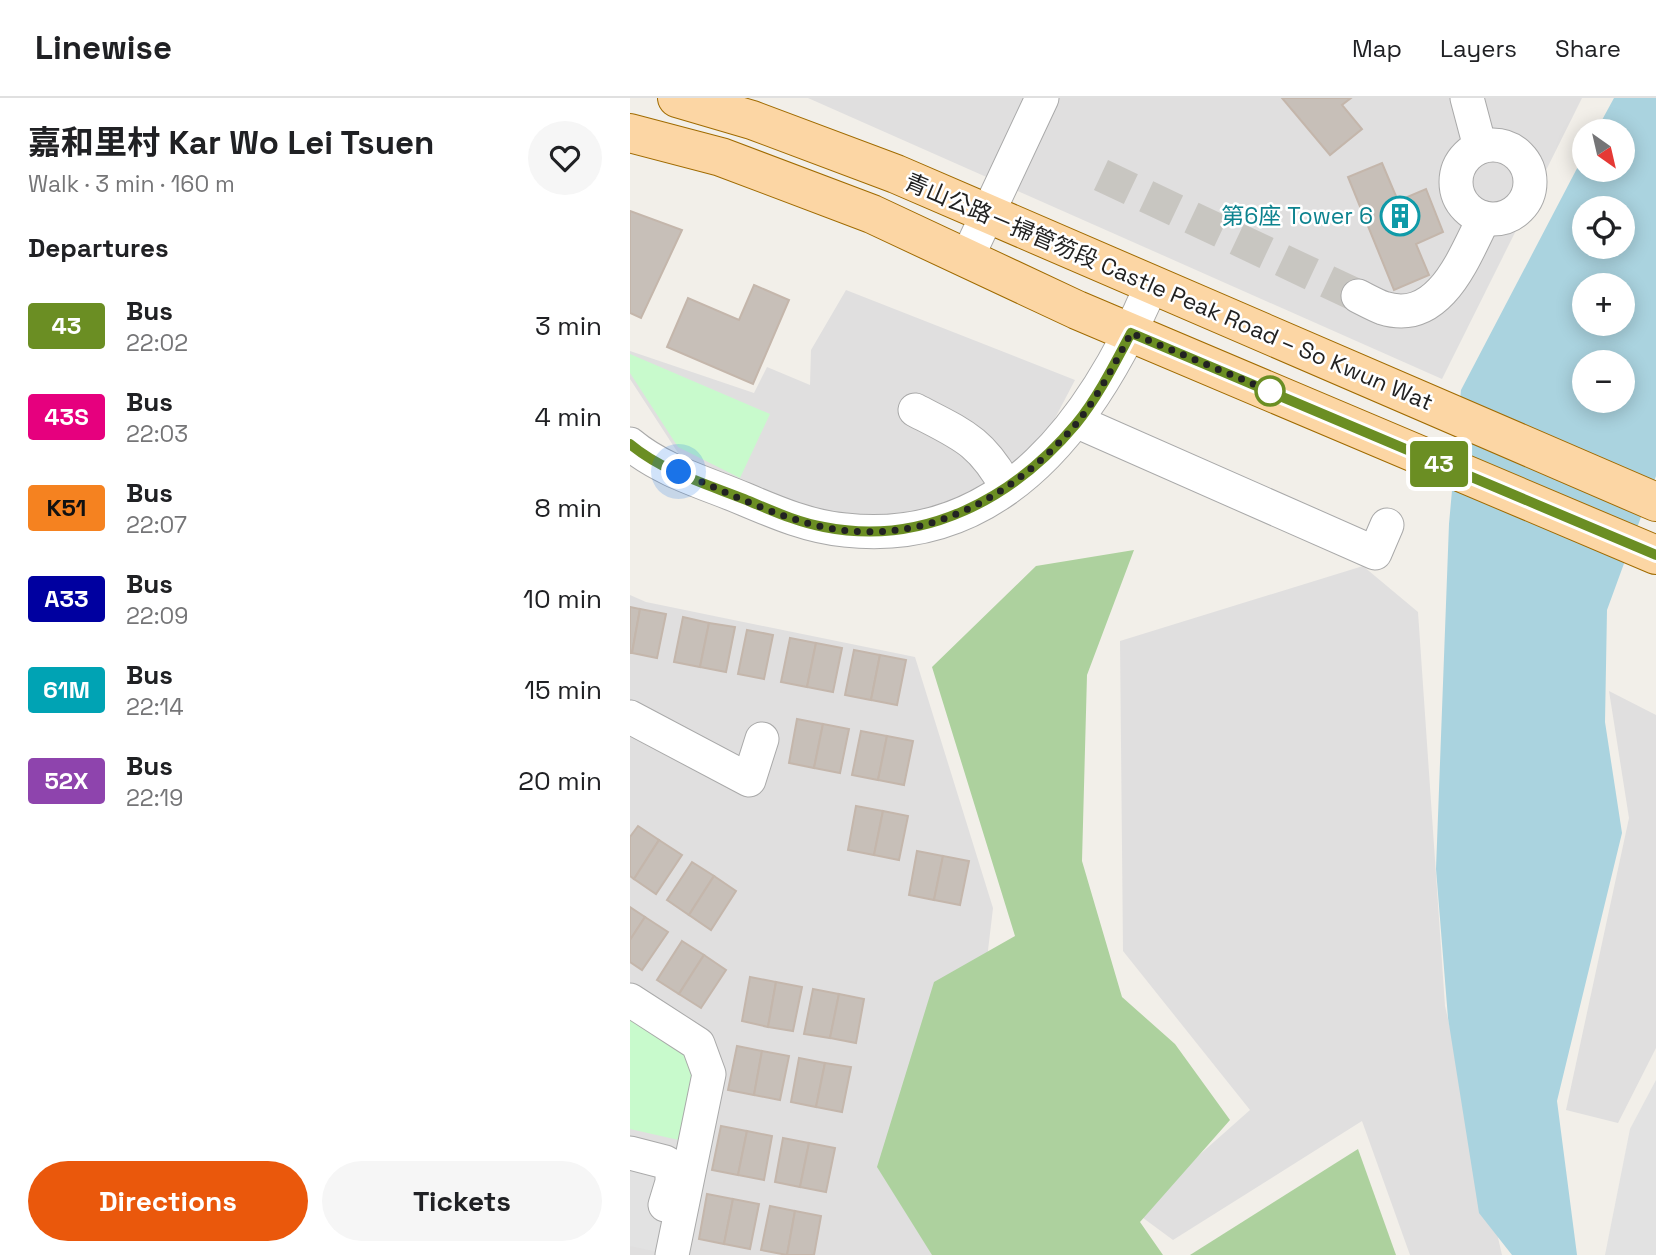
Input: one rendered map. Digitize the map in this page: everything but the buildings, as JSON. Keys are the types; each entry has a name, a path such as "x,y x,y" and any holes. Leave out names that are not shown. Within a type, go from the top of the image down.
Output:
{"main road":[{"name":"青山公路－掃管笏段 Castle Peak Road – So Kwun Wat","path":"677,98 818,143 989,213 1656,502"},
{"name":"青山公路－掃管笏段 Castle Peak Road – So Kwun Wat","path":"630,133 721,157 872,214 965,260 1131,333 1656,555"}],"street":[{"path":"965,260 1042,98"},
{"path":"1467,98 1479,147"},
{"path":"1505,145 1526,162 1531,187 1519,210 1508,217 1484,218 1465,206 1456,184 1461,162 1479,147 1505,145"},
{"path":"1358,296 1384,308 1402,311 1421,307 1450,283 1484,218"},
{"path":"630,444 664,466 784,516 846,531 916,528 954,516 1007,488 1038,464 1077,422 1131,333 1152,284"},
{"path":"915,410 973,441 998,471 1007,488"},
{"path":"1077,422 1375,553 1387,525"},
{"path":"630,718 749,780 762,739"},
{"path":"630,1000 698,1044 709,1074 673,1248"},
{"path":"630,1153 672,1166 672,1182 657,1231 673,1248"}],"shaded area":[{"path":"808,98 1582,98 1442,379"},
{"path":"846,290 1075,380 1041,445 944,512 870,520 808,513 682,459 630,379 630,351 754,393 767,367 810,385 811,350"},
{"path":"1363,566 1418,612 1445,1006 1502,1255 1410,1255 1362,1121 1173,1240 1135,1212 1250,1110 1123,951 1120,641"},
{"path":"630,595 646,602 915,657 993,908 952,1255 630,1255"},
{"path":"1609,691 1656,715 1656,1048 1618,1123 1566,1110 1629,818"},
{"path":"1656,1080 1656,1255 1605,1255 1630,1129"},
{"path":"630,1140 684,1152 663,1253 630,1246"}],"green space":[{"path":"630,354 770,414 740,478 678,447 630,373"},
{"path":"1134,550 1087,675 1082,861 1122,997 1175,1044 1230,1120 1140,1222 1163,1255 932,1255 877,1167 934,982 1015,936 932,667 1036,566"},
{"path":"630,1015 689,1051 700,1075 683,1141 630,1129"},
{"path":"1358,1149 1396,1255 1190,1255"}],"water":[{"path":"1614,98 1656,98 1656,476 1607,610 1605,722 1622,833 1557,1101 1577,1255 1512,1255 1479,1213 1448,1018 1436,869 1449,524 1461,390 1572,178 1572,182 1635,182 1635,119 1603,119"}],"tunnel":[{"path":"1101,175 1358,296"}],"bus line":[{"name":"43","path":"630,444 664,466 784,516 846,531 896,531 916,528 975,507 1007,488 1038,464 1077,422 1131,333 1656,555"}],"place":[{"name":"第6座 Tower 6","path":"1400,216"}],"route":[{"path":"679,472 784,516 824,527 846,531 896,531 916,528 954,516 991,498 1023,477 1077,422 1131,333 1270,391"}]}
